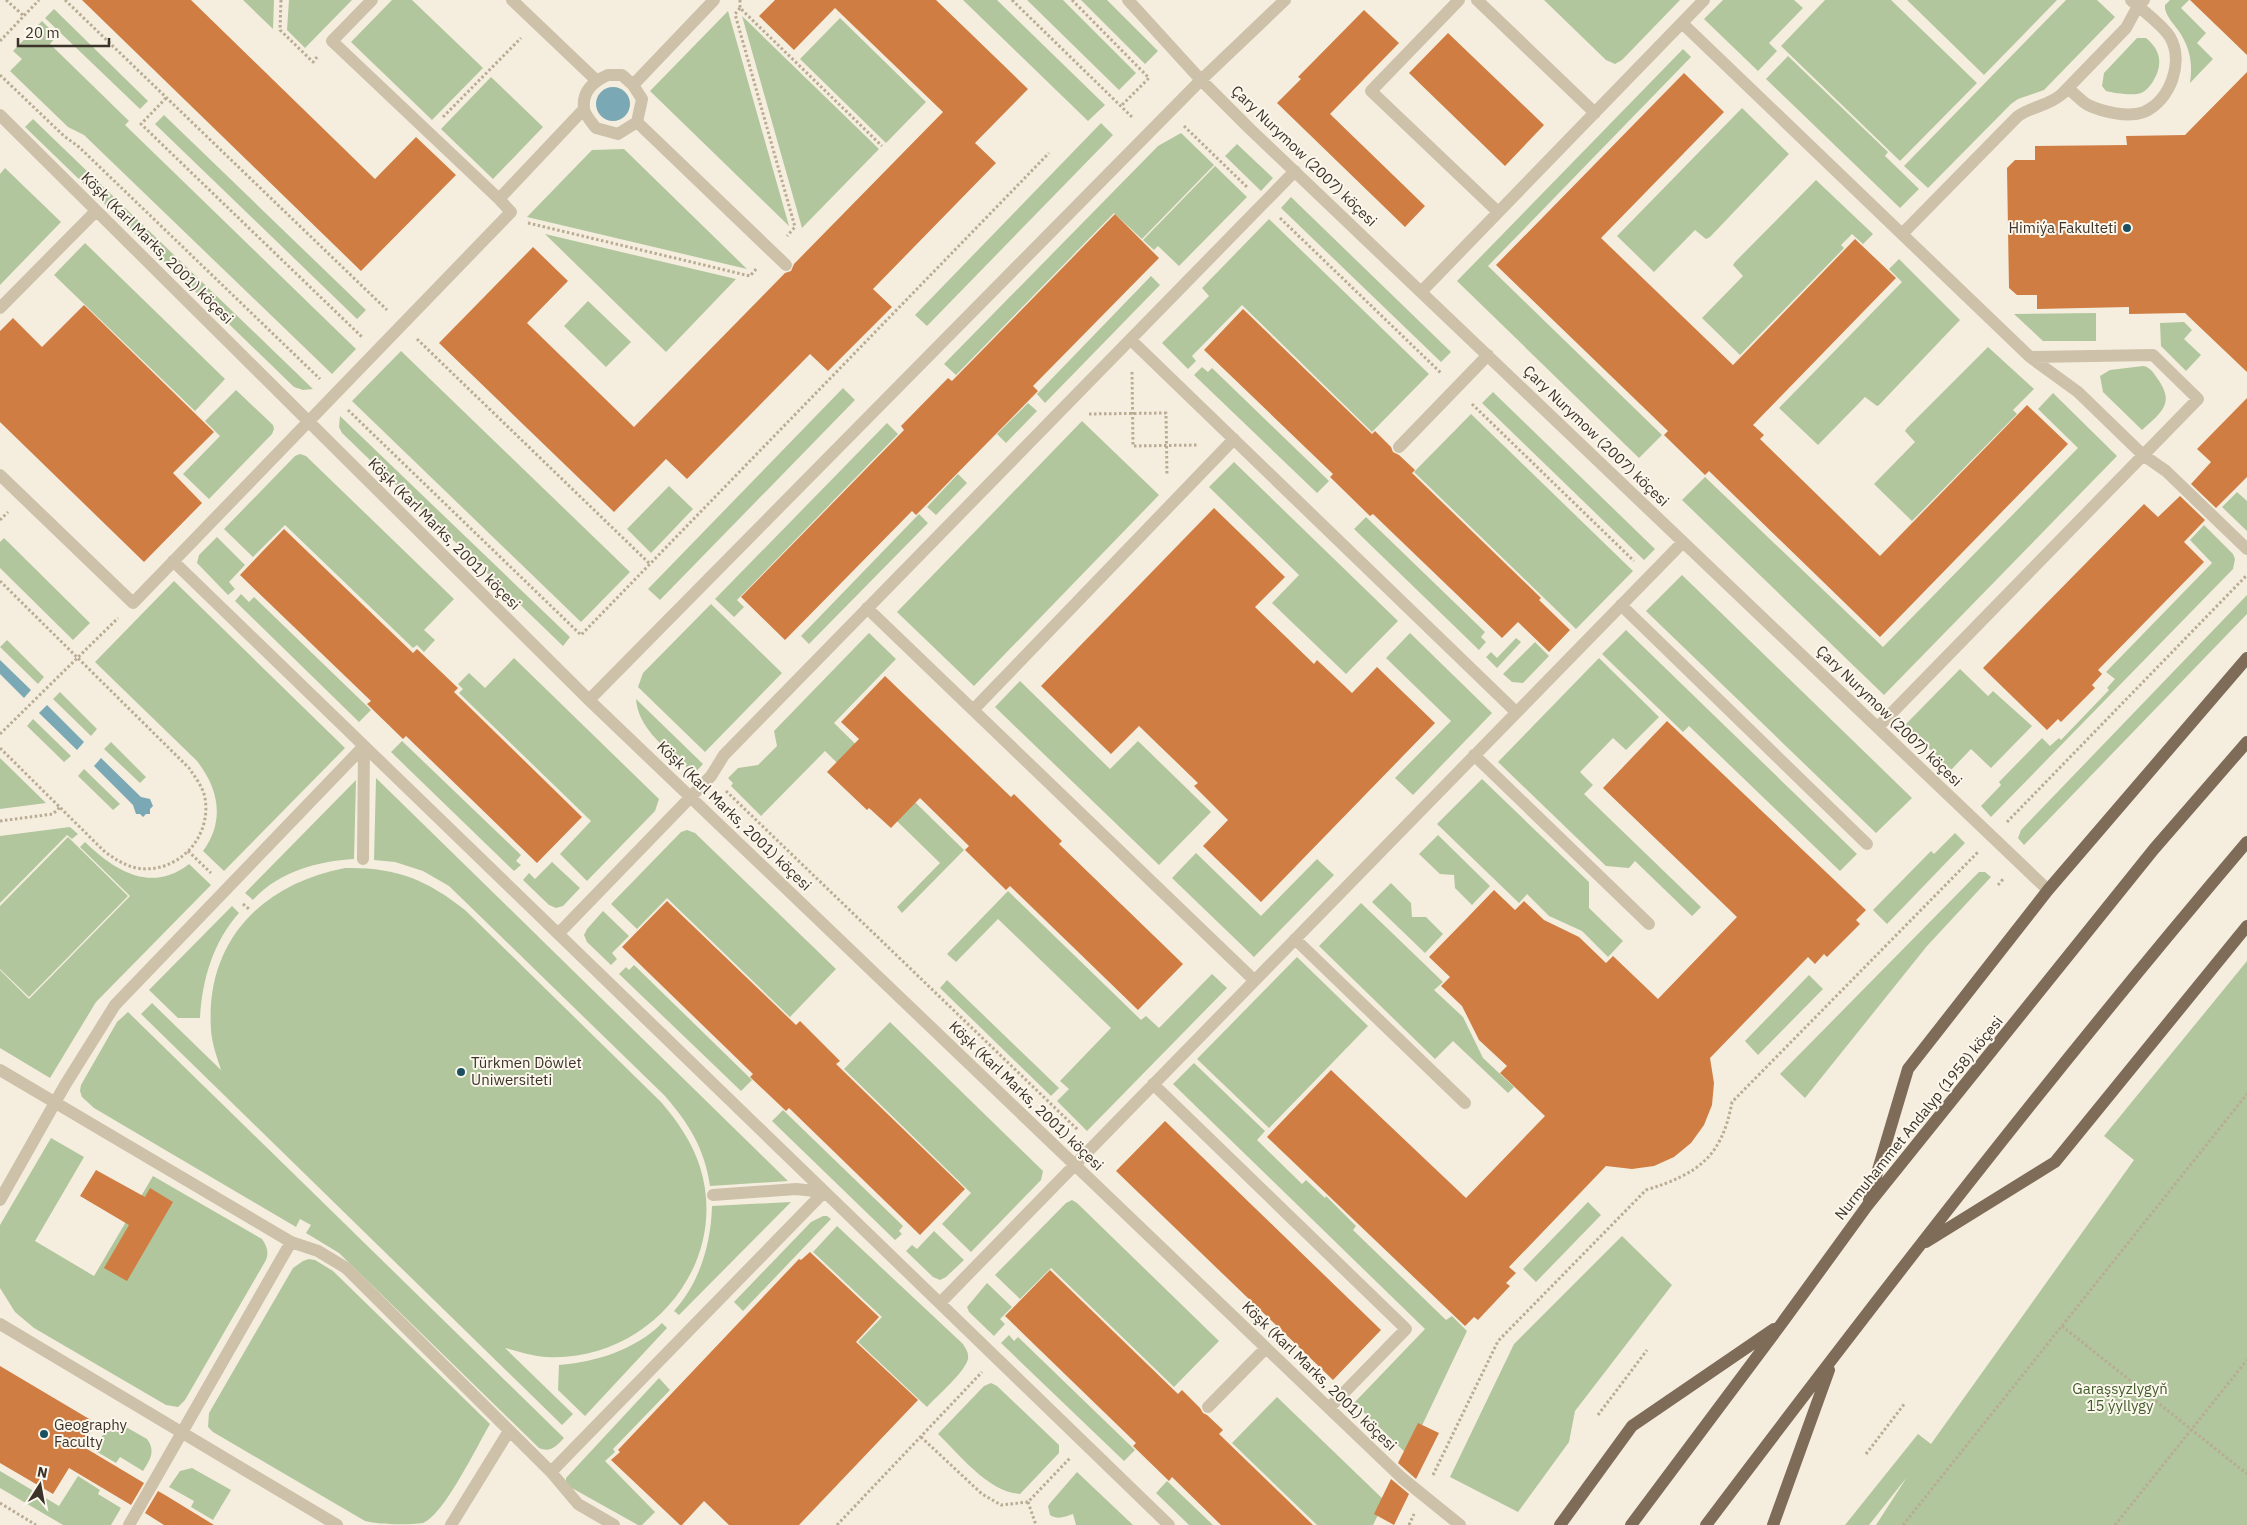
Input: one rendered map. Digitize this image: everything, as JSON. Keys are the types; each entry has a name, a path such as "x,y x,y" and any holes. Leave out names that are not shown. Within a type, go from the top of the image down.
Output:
{"main road":[{"path":"1867,1206 1908,1069 2048,890 2247,658"},
{"name":"Nurmuhammet Andalyp (1958) köçesi","path":"1631,1525 1867,1206 2154,849 2247,742"},
{"path":"1706,1525 1833,1356 2078,1044 2247,842"},
{"path":"1918,1248 2055,1162 2247,926"},
{"path":"1560,1525 1632,1426 1782,1323"},
{"path":"1773,1525 1833,1356"}],"street":[{"path":"0,475 132,603 511,212 332,41 372,0"},
{"path":"512,0 596,80"},
{"name":"Çary Nurymow (2007) köçesi","path":"1128,0 1201,80 1295,172 2048,890"},
{"path":"589,700 1201,80 1285,0"},
{"path":"1459,0 1371,91 1498,212"},
{"path":"1478,0 1595,113"},
{"path":"1421,292 1704,0"},
{"path":"633,85 712,1"},
{"path":"1902,234 2017,117 2023,112 2052,102 2068,88 2126,28 2138,2 2169,36 2176,53 2176,66 2171,82 2160,99 2144,112 2126,114 2106,111 2087,105 2068,88"},
{"path":"1682,23 2030,357 2078,392 2143,455 2166,471 2247,549"},
{"path":"499,199 584,109 586,93 596,80 608,75 622,76 633,85 642,99 637,122 618,134 596,128 584,109"},
{"name":"Köşk (Karl Marks, 2001) köçesi","path":"0,115 589,700 1402,1478 1460,1525"},
{"path":"637,122 786,265"},
{"path":"558,934 691,798 711,776 724,755 1295,172"},
{"path":"0,308 96,210"},
{"path":"1131,340 1516,712"},
{"path":"1399,447 1488,355"},
{"path":"1878,727 2198,399 2153,355 2030,357"},
{"path":"973,710 1234,439"},
{"path":"940,1303 1683,542"},
{"path":"173,561 1168,1525"},
{"path":"1621,605 1867,844"},
{"path":"867,608 1254,980"},
{"path":"363,859 364,746"},
{"path":"0,1200 65,1084 115,1005 364,746"},
{"path":"1474,755 1649,924"},
{"path":"1295,939 1465,1104"},
{"path":"0,1070 292,1242 318,1251 346,1268 550,1472 578,1504 614,1525"},
{"path":"1153,1084 1406,1329 1329,1408"},
{"path":"712,1195 796,1188 824,1192"},
{"path":"550,1472 824,1192"},
{"path":"129,1525 292,1242"},
{"path":"0,1324 337,1525"},
{"path":"1208,1407 1266,1348"},
{"path":"451,1525 509,1431"}],"path":[{"path":"6,0 24,16"},
{"path":"0,41 39,0"},
{"path":"65,0 392,316"},
{"path":"281,0 280,30 313,62 332,41"},
{"path":"511,212 522,222 750,276 795,227 735,14 740,8 740,0"},
{"path":"1012,0 1132,116"},
{"path":"1072,0 1149,78 1121,106"},
{"path":"740,8 882,146"},
{"path":"436,124 536,23"},
{"path":"0,75 64,136 79,147 322,382"},
{"path":"166,98 141,124 358,333"},
{"path":"1189,131 1650,576"},
{"path":"346,408 581,636 1049,153"},
{"path":"410,333 650,564"},
{"path":"1147,355 1132,371 1133,446 1208,445 1224,430"},
{"path":"1071,401 1084,414 1166,413 1168,488 1178,498"},
{"path":"1435,1471 1498,1341 1646,1190 1669,1183 1696,1170 1713,1152 1723,1136 1732,1102 2247,575"},
{"path":"0,581 189,768 199,782 205,797 206,814 203,830 194,845 182,857 168,865 151,869 135,868 119,862 105,852 0,748"},
{"path":"0,734 78,659 132,603"},
{"path":"722,787 1083,1136"},
{"path":"0,821 53,814 60,807"},
{"path":"1903,1525 2247,1094"},
{"path":"2062,1326 2247,1474"},
{"path":"1598,1415 1647,1350"},
{"path":"837,1525 996,1357"},
{"path":"2115,1525 2247,1360"},
{"path":"1866,1454 1905,1403"},
{"path":"921,1437 982,1494 1000,1505 1028,1502 1084,1443"},
{"path":"1028,1502 1036,1525"},
{"path":"0,1504 36,1525"}],"green space":[{"path":"243,0 274,0 273,29"},
{"path":"289,0 352,0 305,48 287,30"},
{"path":"392,0 412,0 483,68 432,120 351,42"},
{"path":"963,0 997,0 1105,105 1088,121"},
{"path":"1027,0 1063,0 1136,73 1119,90"},
{"path":"1081,0 1107,0 1158,51 1145,64"},
{"path":"1544,0 1680,0 1622,60 1615,64 1606,60"},
{"path":"1723,0 1794,0 1803,8 1769,43 1777,51 1758,71 1704,19"},
{"path":"1825,0 1891,0 1977,83 1900,161 1781,46"},
{"path":"1907,0 2057,0 1984,75"},
{"path":"2066,0 2097,0 2115,17 2044,90 2018,99 2011,104 1928,188 1904,166"},
{"path":"2170,0 2189,0 2181,8 2206,33 2197,43 2213,59 2190,83 2191,62 2188,49 2165,9 2165,5"},
{"path":"54,9 148,101 140,109 45,18"},
{"path":"728,11 789,226 650,91"},
{"path":"742,16 879,149 802,228"},
{"path":"840,18 926,102 886,143 800,59"},
{"path":"42,21 57,36 50,44 129,121 125,125 356,349 332,374 84,135 68,127 10,71 22,59 13,51"},
{"path":"2137,38 2146,38 2158,53 2159,65 2156,77 2149,87 2138,94 2106,91 2102,86 2104,73"},
{"path":"1683,49 1691,57 1488,266 1662,435 1639,458 1457,281"},
{"path":"1788,56 1888,152 1885,156 1919,189 1900,208 1766,79"},
{"path":"491,77 543,127 493,179 441,129"},
{"path":"1742,108 1789,154 1710,237 1706,239 1695,230 1654,272 1617,236"},
{"path":"164,115 366,310 357,319 155,124"},
{"path":"33,119 313,389 303,390 294,387 25,127"},
{"path":"1101,123 1113,135 927,326 915,315"},
{"path":"1181,133 1214,165 1142,239 1114,213 956,375 944,364 1158,146"},
{"path":"1237,144 1273,178 1261,191 1225,156"},
{"path":"624,149 747,269 527,217 592,150"},
{"path":"1215,166 1247,197 1179,266 1158,246 1154,250 1143,240"},
{"path":"5,168 61,222 0,285 0,174"},
{"path":"1816,180 1873,234 1863,244 1852,234 1841,245 1844,248 1740,355 1702,318 1743,276 1733,265 1735,262"},
{"path":"1291,197 1451,352 1441,362 1281,208"},
{"path":"1269,219 1429,374 1372,432 1242,305 1192,356 1196,361 1188,369 1162,343 1209,296 1202,288"},
{"path":"545,234 736,279 666,352"},
{"path":"85,243 225,379 195,411 54,275"},
{"path":"1899,259 1960,320 1879,405 1877,406 1865,397 1818,445 1779,408 1902,282 1889,269"},
{"path":"1151,276 1160,285 1045,403 1037,394"},
{"path":"588,301 631,342 606,367 564,326"},
{"path":"2096,313 2096,341 2043,341 2014,314"},
{"path":"2184,322 2192,330 2184,339 2201,355 2186,371 2161,346 2160,323"},
{"path":"1988,347 2034,389 2013,410 2017,414 1912,521 1874,484 1915,442 1905,431 1907,428"},
{"path":"401,351 630,572 581,622 352,401"},
{"path":"2143,366 2153,372 2163,387 2166,401 2160,412 2142,430 2103,392 2100,376 2110,370"},
{"path":"1202,367 1208,372 1212,368 1329,481 1317,493 1194,375"},
{"path":"843,388 855,400 660,600 648,589"},
{"path":"236,390 273,425 274,429 272,434 209,499 183,474 220,436 205,421"},
{"path":"1493,392 1655,549 1644,560 1482,403"},
{"path":"2053,393 2117,456 1884,695 1682,500 1705,477 1883,647 2078,448 2038,409"},
{"path":"1028,403 1037,411 1006,443 997,434"},
{"path":"1471,414 1633,571 1576,629 1414,472"},
{"path":"340,416 570,637 563,646 342,433 339,427"},
{"path":"1082,421 1159,495 974,686 897,612"},
{"path":"887,423 898,434 737,600 744,607 734,617 715,599"},
{"path":"300,454 306,456 454,599 424,630 435,640 424,652 417,645 413,648 285,525 253,557 224,529 295,456"},
{"path":"1234,462 1398,621 1346,674 1272,603 1299,575 1209,487"},
{"path":"958,474 967,483 936,515 927,507"},
{"path":"669,486 693,509 651,553 627,529"},
{"path":"2237,492 2247,501 2247,531 2222,507"},
{"path":"919,514 928,523 809,644 801,636"},
{"path":"1366,517 1485,632 1481,637 1486,642 1479,650 1354,529"},
{"path":"2204,525 2233,554 2235,559 2233,569 1991,817 1981,806 2001,785 1999,782 2042,738 2050,746 2059,738 2061,740 2109,690 2107,688 2115,679 2106,672 2212,563 2190,540"},
{"path":"217,537 245,565 229,582 235,589 228,595 197,563 199,555"},
{"path":"4,538 90,623 73,640 0,568 0,542"},
{"path":"1682,575 1912,798 1876,833 1646,611"},
{"path":"174,581 345,748 224,871 203,851 210,840 217,817 214,794 204,772 197,761 95,662"},
{"path":"241,594 249,602 254,597 371,710 359,722 235,601"},
{"path":"2247,595 2247,614 2024,845 2018,838 2021,830"},
{"path":"711,604 782,673 705,752 638,687 643,673"},
{"path":"1626,630 1857,854 1840,871 1689,726 1683,732 1602,654"},
{"path":"869,633 896,659 834,723 964,850 902,913 897,907 940,863 825,751 761,816 731,786 733,783 728,778 738,768 758,765 777,746 774,731"},
{"path":"1410,633 1492,713 1413,795 1395,778 1451,721 1386,658"},
{"path":"1516,638 1521,642 1497,668 1486,657 1491,652 1497,658"},
{"path":"7,640 44,677 38,684 0,647"},
{"path":"1535,642 1549,656 1523,683 1512,682 1503,674"},
{"path":"514,658 659,799 655,811 587,881 560,854 591,821 459,693 463,689 458,684 469,673 485,688"},
{"path":"1599,658 1659,717 1626,750 1613,738 1580,772 1593,785 1584,794 1701,907 1692,916 1635,861 1629,868 1606,866 1498,762"},
{"path":"1960,669 1988,696 1993,691 2032,726 1991,768 1971,749 1951,770 1905,725"},
{"path":"1020,681 1110,769 1138,741 1211,812 1159,865 995,707"},
{"path":"60,692 97,729 91,736 53,699"},
{"path":"636,699 703,764 694,774 650,732 638,711"},
{"path":"33,719 71,756 64,762 27,726"},
{"path":"402,741 521,855 516,861 521,865 514,871 391,752"},
{"path":"111,742 146,777 140,783 104,749"},
{"path":"0,758 46,803 0,809"},
{"path":"84,769 120,804 113,810 78,776"},
{"path":"376,778 788,1181 710,1186 700,1148 681,1115 664,1095 449,886 423,871 395,862 374,860"},
{"path":"1482,779 1589,882 1589,908 1623,941 1608,957 1582,931 1549,916 1527,894 1519,903 1437,824"},
{"path":"356,780 354,859 313,865 286,875 263,890 253,900 245,893"},
{"path":"70,827 78,834 72,839 67,835 0,903 0,836"},
{"path":"687,830 695,833 836,969 790,1017 667,898 637,929 611,904 681,832"},
{"path":"1955,833 1965,843 1887,924 1873,910 1931,851 1934,854"},
{"path":"1438,835 1490,886 1472,905 1455,888 1454,875 1440,874 1419,854"},
{"path":"68,837 128,896 29,997 0,969 0,906"},
{"path":"85,842 108,861 134,875 147,878 161,877 175,873 189,864 211,885 96,1002 50,1078 0,1048 0,970 29,999 130,896 80,847"},
{"path":"1196,853 1261,916 1317,859 1334,875 1254,957 1172,878"},
{"path":"552,862 580,888 563,906 556,908 549,905 523,880 529,873 535,879"},
{"path":"345,868 379,870 409,877 437,890 465,910 661,1102 684,1133 697,1158 706,1204 703,1239 691,1272 672,1301 647,1326 617,1344 583,1355 546,1357 505,1348 573,1414 562,1425 141,1014 152,1003 221,1070 211,1030 212,998 218,969 229,944 245,922 265,903 288,888 315,876"},
{"path":"1979,872 1985,872 1991,877 1927,946 1805,1098 1780,1074"},
{"path":"1391,883 1411,903 1412,917 1426,917 1443,934 1425,953 1372,902"},
{"path":"1008,891 1141,1020 1146,1016 1159,1028 1212,974 1227,988 1087,1131 1057,1101 1069,1089 1060,1081 1111,1028 998,919 956,962 947,954"},
{"path":"1361,903 1443,982 1434,990 1463,1017 1483,1058 1514,1087 1508,1093 1453,1041 1435,1059 1319,946"},
{"path":"232,906 239,913 222,936 210,962 203,990 200,1018 178,1018 149,990"},
{"path":"603,911 629,936 612,953 617,959 611,965 587,942 584,935"},
{"path":"1297,957 1368,1026 1269,1128 1197,1059"},
{"name":"Garaşsyzlygyň 15 ýyllygy","path":"2247,961 2247,1525 1876,1525 1907,1477 1869,1525 1845,1525 1918,1434 1931,1444 2134,1160 2104,1136"},
{"path":"634,965 752,1080 741,1091 619,974 626,967 629,970"},
{"path":"1809,975 1823,989 1758,1055 1745,1041"},
{"path":"947,980 1059,1088 1051,1096 940,988"},
{"path":"128,1012 564,1438 550,1449 539,1448 339,1253 306,1233 311,1225 300,1219 296,1227 94,1108 82,1097 81,1085 117,1022"},
{"path":"890,1022 1043,1171 1041,1180 971,1252 942,1224 971,1193 844,1069"},
{"path":"1194,1063 1265,1131 1257,1140 1302,1184 1306,1180 1325,1198 1326,1196 1356,1226 1353,1230 1446,1320 1452,1316 1467,1331 1408,1455 1354,1403 1425,1329 1173,1084"},
{"path":"783,1110 903,1226 899,1231 902,1234 895,1240 772,1121"},
{"path":"51,1138 84,1157 35,1241 94,1276 153,1176 262,1239 265,1244 266,1260 185,1400 178,1407 166,1405 34,1328 15,1312 0,1288 0,1225"},
{"path":"1072,1200 1219,1341 1174,1387 1051,1268 1020,1299 995,1275 1066,1203"},
{"path":"791,1202 679,1315 674,1311 691,1288 702,1262 709,1234 712,1206"},
{"path":"1588,1202 1601,1215 1536,1282 1523,1269"},
{"path":"823,1216 831,1219 743,1311 734,1302 811,1222"},
{"path":"837,1226 963,1344 966,1349 968,1359 962,1370 927,1407 858,1342 882,1317 813,1252"},
{"path":"934,1231 964,1260 946,1277 940,1280 933,1277 906,1251 912,1245 917,1249"},
{"path":"1622,1236 1672,1285 1575,1411 1569,1442 1518,1512 1450,1477 1514,1344"},
{"path":"309,1259 315,1260 333,1271 490,1424 450,1494 431,1517 423,1523 394,1524 365,1521 213,1432 208,1427 209,1413 293,1268"},
{"path":"987,1283 1012,1307 1000,1319 1005,1324 994,1336 969,1312 967,1307"},
{"path":"662,1323 667,1328 585,1416 558,1390 559,1365 601,1358 614,1353 640,1341"},
{"path":"1009,1335 1014,1341 1018,1337 1135,1450 1124,1461 1001,1343"},
{"path":"659,1378 670,1390 613,1449 615,1452 605,1461 655,1512 642,1525 638,1525 570,1487 566,1482 566,1478"},
{"path":"991,1383 997,1386 1059,1445 1059,1453 1020,1494 1008,1492 986,1480 965,1462 938,1434 984,1386"},
{"path":"1277,1397 1385,1501 1373,1525 1317,1525 1232,1443"},
{"path":"112,1419 147,1439 150,1443 151,1455 143,1471 120,1457 116,1463 94,1450"},
{"path":"192,1468 231,1490 213,1520 191,1507 194,1501 169,1487 180,1471"},
{"path":"0,1471 59,1506 78,1476 100,1490 98,1494 121,1508 111,1525 63,1525 0,1488"},
{"path":"1077,1472 1133,1525 1076,1525 1073,1514 1058,1518 1050,1515 1048,1506"},
{"path":"1167,1481 1213,1525 1189,1525 1156,1493"}],"water":[{"path":"613,87 620,88 625,92 629,97 629,111 625,116 620,120 613,121 606,120 601,116 597,111 596,104 597,97 601,92 606,88"},
{"path":"0,660 31,690 24,698 0,674"},
{"path":"47,705 84,742 77,750 39,713"},
{"path":"101,758 141,797 150,799 153,806 150,809 150,814 146,814 143,817 140,814 136,814 133,805 94,766"}],"building":[{"path":"82,0 191,0 375,179 416,137 456,175 361,271"},
{"path":"775,0 936,0 1028,89 975,143 996,163 873,289 892,307 828,371 810,354 687,479 666,459 614,512 439,343 533,247 568,281 527,323 634,427 785,273 791,271 794,264 943,112 835,8 794,50 759,16"},
{"path":"2190,0 2247,0 2247,55"},
{"path":"1364,10 1399,43 1330,114 1425,206 1405,227 1277,103 1301,79 1298,77"},
{"path":"1448,33 1544,125 1505,166 1409,73"},
{"name":"Himiýa Fakulteti","path":"2247,72 2247,372 2185,313 2129,314 2129,307 2037,309 2037,295 2017,295 2009,288 2007,168 2015,160 2035,160 2035,146 2127,145 2126,136 2185,135"},
{"path":"1684,73 1724,112 1601,238 1733,365 1855,239 1896,278 1753,425 1764,435 1760,439 1880,556 2027,405 2068,444 1880,637 1709,471 1705,475 1664,435 1668,431 1496,265"},
{"path":"1115,214 1159,258 1033,386 1038,391 916,515 912,511 785,640 741,597 904,430 901,426 948,378 952,381"},
{"path":"84,305 214,432 173,473 202,503 144,562 0,422 0,331 13,318 42,347"},
{"path":"1243,309 1372,434 1375,431 1391,447 1393,452 1415,470 1412,473 1541,598 1539,600 1570,630 1549,652 1518,622 1502,638 1373,514 1370,516 1330,477 1333,474 1204,350"},
{"path":"2247,398 2247,477 2216,508 2191,484 2211,462 2197,449"},
{"path":"2180,496 2205,520 2184,542 2204,562 2098,670 2102,674 2092,685 2095,688 2061,722 2058,719 2047,730 1983,668 2144,504 2158,517"},
{"path":"1214,508 1285,577 1255,607 1314,664 1317,660 1352,693 1377,667 1435,723 1261,902 1203,846 1228,820 1194,786 1198,783 1139,726 1111,754 1041,686"},
{"path":"284,529 413,653 417,649 458,688 454,692 582,817 537,863 406,736 403,739 367,704 371,701 240,575"},
{"path":"885,676 1011,797 1014,794 1062,841 1059,844 1183,964 1138,1010 1010,886 1006,890 965,850 969,846 920,798 891,828 869,808 867,810 827,772 859,739 841,722"},
{"path":"1667,721 1866,910 1856,920 1860,924 1827,957 1824,954 1815,964 1808,957 1710,1058 1714,1083 1712,1105 1704,1125 1691,1143 1674,1157 1654,1166 1632,1169 1606,1166 1509,1267 1516,1273 1506,1283 1510,1286 1478,1320 1474,1317 1465,1326 1267,1137 1331,1070 1466,1198 1545,1116 1500,1073 1507,1066 1479,1040 1462,1006 1441,986 1450,977 1429,957 1494,890 1515,910 1524,901 1544,920 1579,937 1606,963 1613,956 1658,999 1737,917 1603,788"},
{"path":"667,901 796,1025 800,1021 840,1061 836,1064 965,1189 920,1235 789,1108 786,1111 750,1077 753,1074 622,947"},
{"path":"1165,1121 1381,1330 1333,1380 1116,1171"},
{"path":"96,1170 145,1197 150,1188 173,1202 127,1281 104,1268 129,1225 80,1196"},
{"path":"810,1252 879,1317 856,1342 918,1400 799,1525 729,1525 704,1501 680,1525 611,1460 620,1452 618,1450 799,1259 801,1260"},
{"path":"1050,1270 1178,1394 1182,1390 1203,1413 1223,1430 1219,1434 1313,1525 1221,1525 1172,1477 1169,1481 1133,1446 1136,1443 1005,1316"},
{"name":"Geography Faculty","path":"0,1366 96,1423 82,1446 144,1483 131,1505 69,1468 53,1494 0,1463"},
{"path":"1418,1423 1439,1433 1416,1479 1398,1463"},
{"path":"1391,1479 1409,1494 1394,1525 1374,1514"},
{"path":"158,1491 214,1525 164,1525 145,1513"}],"place":[{"name":"Himiýa Fakulteti","path":"2127,228"},
{"name":"Türkmen Döwlet Uniwersiteti","path":"461,1072"},
{"name":"Geography Faculty","path":"44,1434"}]}
